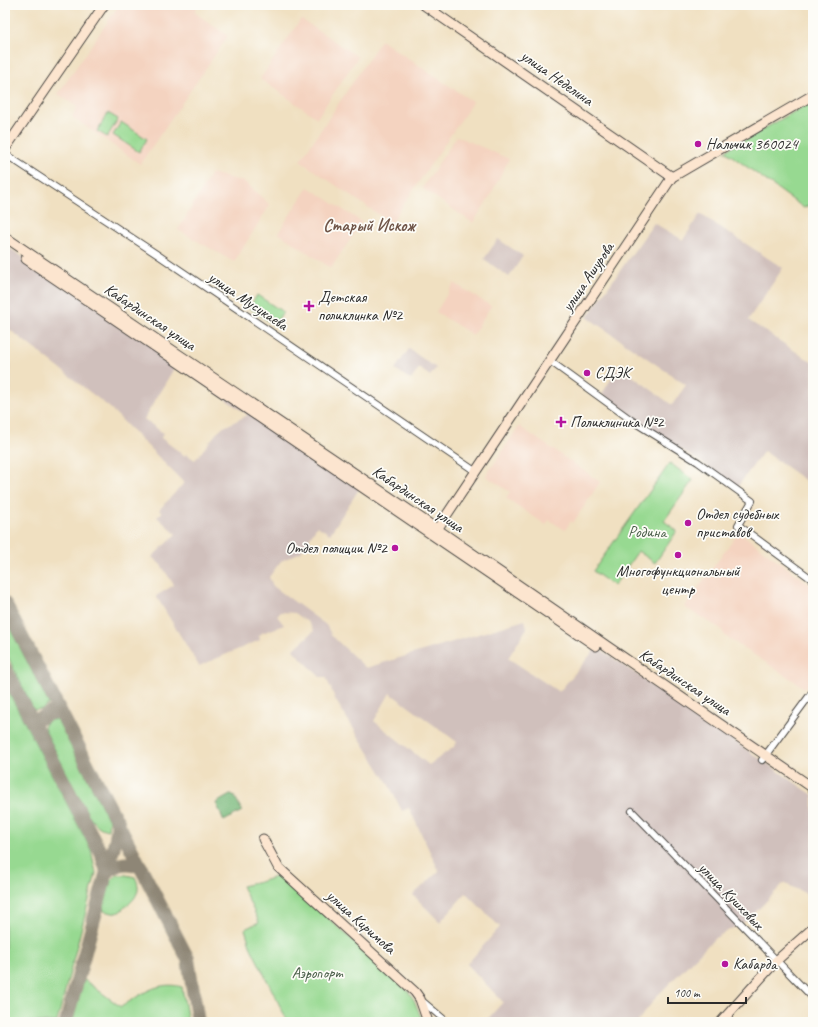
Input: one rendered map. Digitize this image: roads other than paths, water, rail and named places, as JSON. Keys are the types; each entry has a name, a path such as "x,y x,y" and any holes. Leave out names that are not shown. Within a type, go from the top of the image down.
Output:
{"main road":[{"path":"5,149 104,5"},
{"name":"улица Неделина","path":"424,5 672,177"},
{"name":"улица Ашурова","path":"435,532 672,177 813,95"},
{"name":"Кабардинская улица","path":"5,237 763,757 813,788"},
{"name":"Кабардинская улица","path":"5,245 435,532"},
{"name":"Кабардинская улица","path":"763,757 813,795"},
{"name":"улица Киримова","path":"263,839 278,867 395,973 415,992 420,999"},
{"path":"722,1022 776,961 813,928"},
{"path":"420,999 428,1022"}],"street":[{"name":"улица Мусукаева","path":"5,154 154,253 475,471"},
{"path":"550,361 634,422 698,462 752,501 738,525 813,580"},
{"path":"763,757 813,691"},
{"name":"улица Кушховых","path":"632,811 813,998"},
{"name":"улица Киримова","path":"420,999 447,1022"}],"place":[{"name":"Нальчик 360024","path":"698,144"},
{"name":"Детская поликлинка №2","path":"309,306"},
{"name":"СДЭК","path":"587,373"},
{"name":"Поликлиника №2","path":"561,422"},
{"name":"Отдел судебных приставов","path":"688,523"},
{"name":"Отдел полиции №2","path":"395,548"},
{"name":"Многофункциональный центр","path":"678,555"},
{"name":"Кабарда","path":"725,964"}],"district":[{"name":"Старый Искож","path":"369,225"}],"park label":[{"name":"Родина","path":"647,532"},
{"name":"Аэропорт","path":"317,973"}]}
